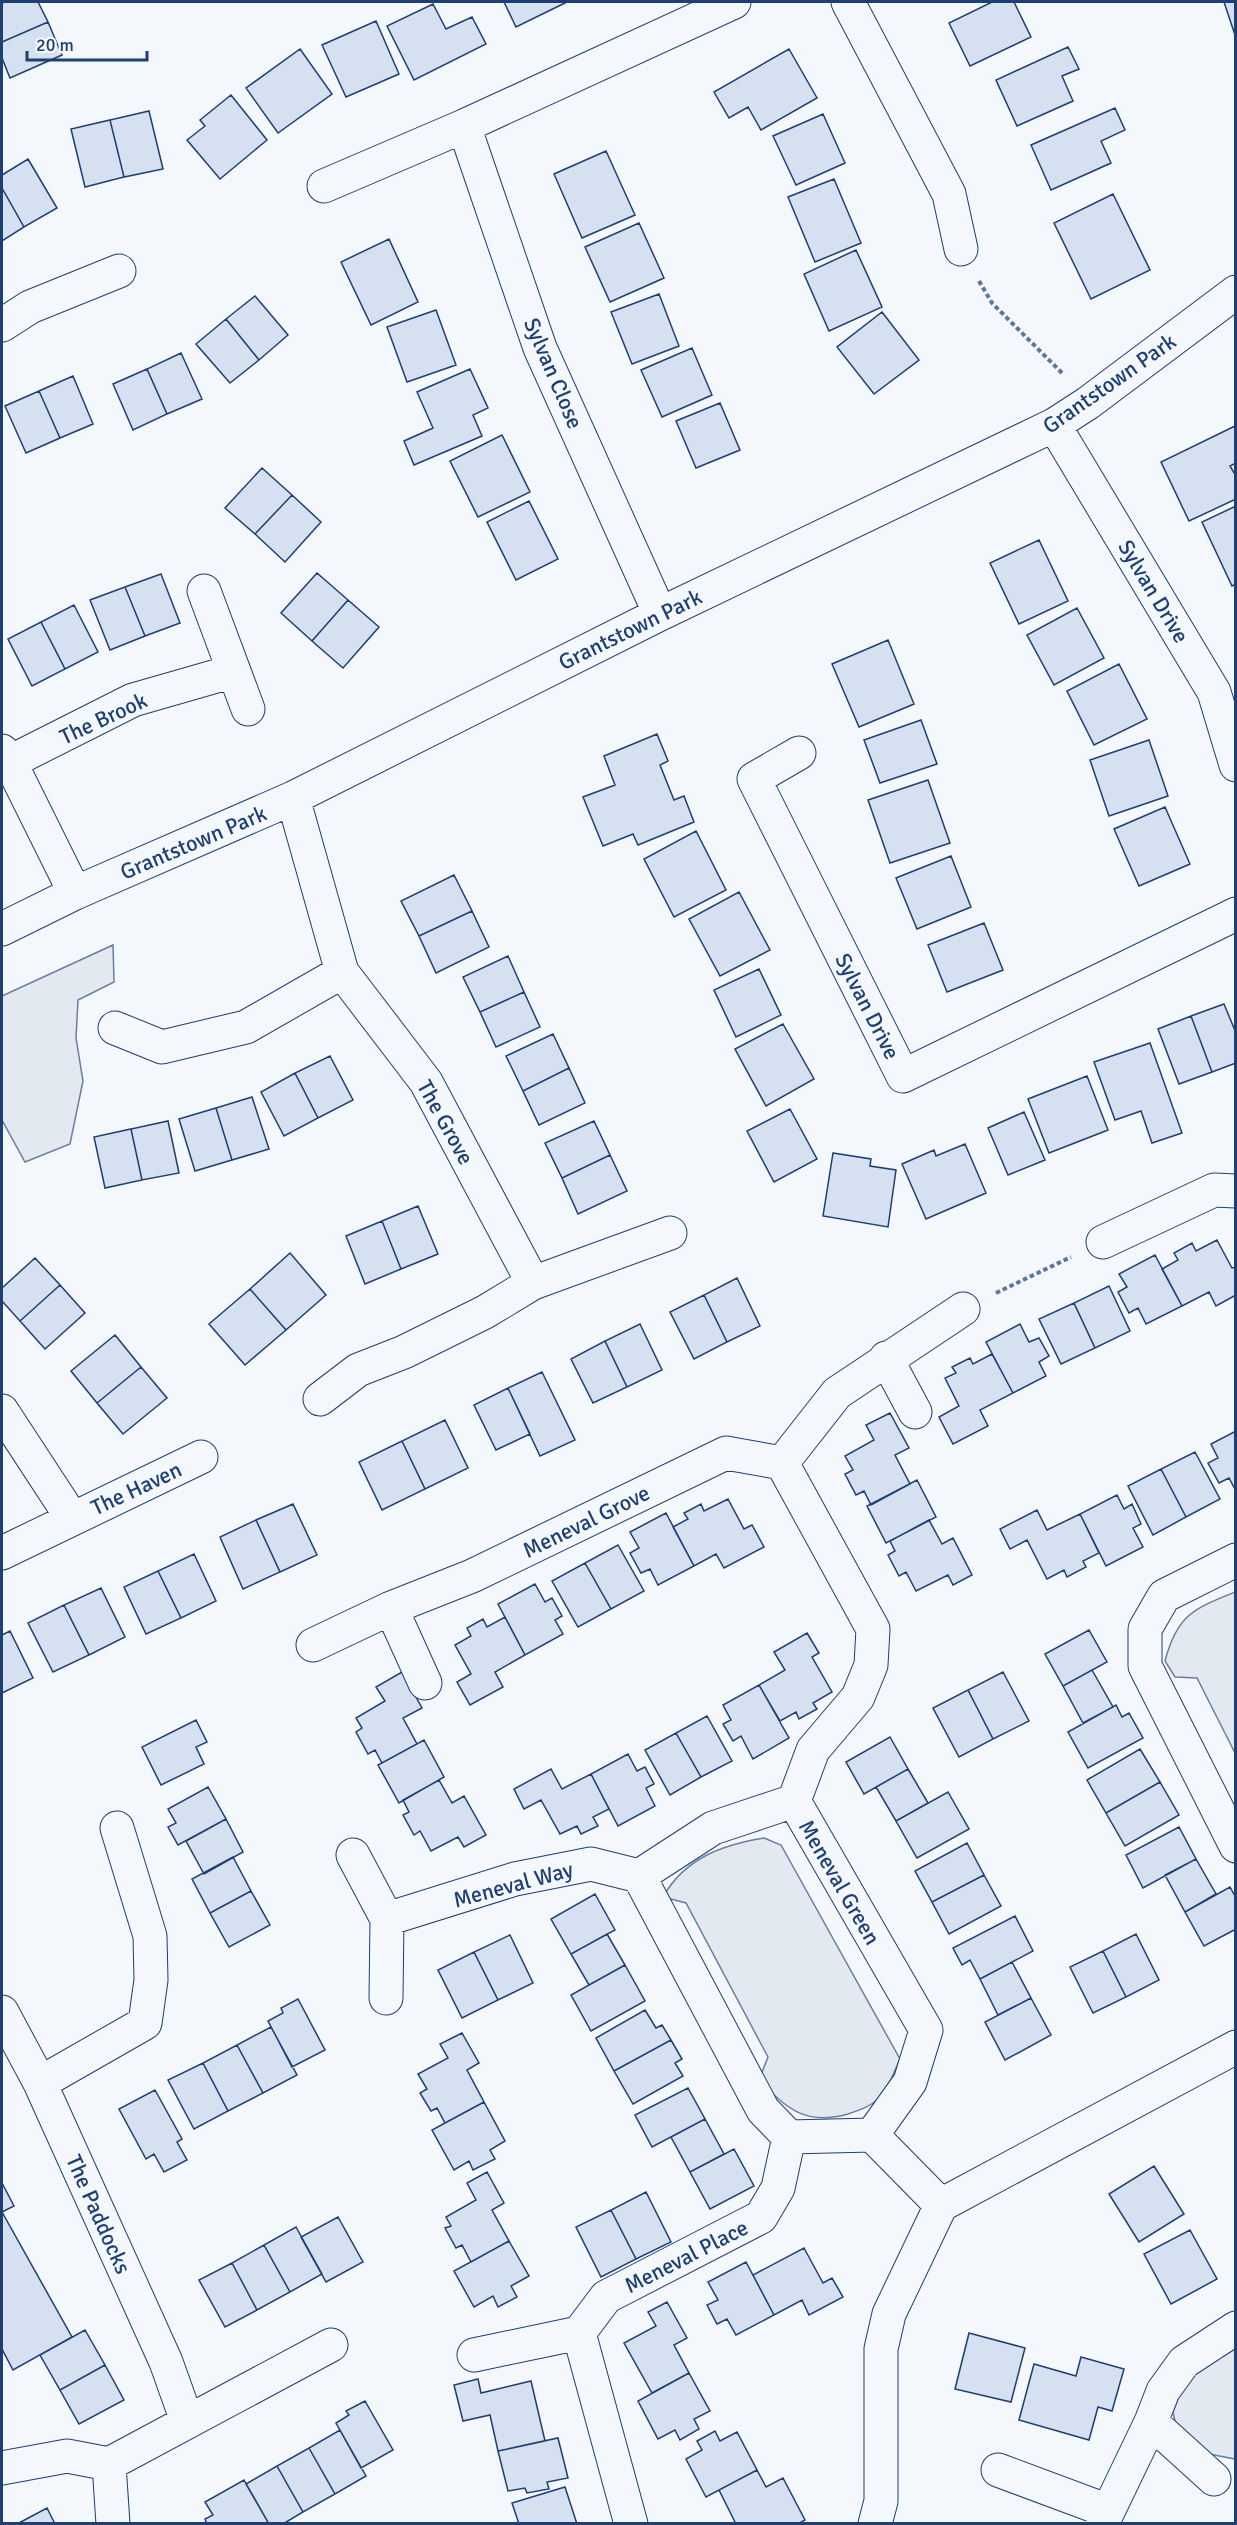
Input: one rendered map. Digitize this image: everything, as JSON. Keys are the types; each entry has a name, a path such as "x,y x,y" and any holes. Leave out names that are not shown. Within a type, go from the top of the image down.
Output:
{"street":[{"path":"324,186 464,126 734,2"},
{"path":"848,2 949,194 961,249"},
{"name":"Sylvan Close","path":"464,126 540,348 660,614"},
{"path":"2,325 30,307 120,271"},
{"name":"Grantstown Park","path":"2,929 75,893 293,798 660,614 1054,425 1088,403 1236,292"},
{"name":"Sylvan Drive","path":"1054,425 1214,692 1236,765"},
{"path":"204,591 248,709"},
{"name":"The Brook","path":"75,893 6,757 133,700 234,671"},
{"name":"Sylvan Drive","path":"799,753 754,779 903,1076 1236,914"},
{"name":"The Grove","path":"293,798 342,972 426,1082 533,1283"},
{"path":"115,1028 162,1047 246,1027 342,972"},
{"path":"1103,1242 1214,1191 1236,1191"},
{"path":"320,1399 358,1370 404,1352 485,1312 533,1283 670,1233"},
{"path":"794,1801 813,1750 858,1696 871,1665 873,1629 782,1463 837,1393 886,1358 963,1309"},
{"path":"886,1358 915,1412"},
{"name":"The Haven","path":"2,1411 72,1518"},
{"name":"Meneval Grove","path":"313,1645 392,1608 472,1576 726,1453 782,1463"},
{"name":"The Haven","path":"2,1553 201,1457"},
{"path":"1236,1560 1164,1596 1145,1629 1145,1666 1236,1846"},
{"path":"392,1608 425,1683"},
{"name":"Meneval Green","path":"639,1876 713,1827 794,1801 926,2030 910,2082 872,2135"},
{"path":"40,2083 145,2023 151,1980 150,1936 117,1828"},
{"path":"353,1855 387,1920 386,1998"},
{"name":"Meneval Way","path":"387,1920 515,1879 591,1864 639,1876"},
{"path":"639,1876 763,2110 789,2137 872,2135 941,2205"},
{"name":"The Paddocks","path":"2,2012 40,2083 166,2362 187,2421"},
{"path":"875,2523 881,2501 881,2349 889,2314 941,2205 1236,2047"},
{"name":"Meneval Place","path":"579,2333 606,2297 761,2217 778,2188 789,2137"},
{"path":"998,2470 1105,2517 1151,2422 1162,2391 1184,2362 1236,2328"},
{"path":"474,2355 579,2333 631,2523"},
{"path":"2,2468 67,2456 109,2464 331,2345"},
{"path":"1151,2422 1214,2480"},
{"path":"109,2464 113,2523"}],"path":[{"path":"961,249 992,303 1056,365 1088,403"},
{"path":"963,1309 1103,1242"}],"shaded area":[{"path":"113,945 114,982 78,1000 76,1038 83,1081 70,1144 25,1162 2,1120 2,996"},
{"path":"1235,1592 1235,1753 1197,1678 1175,1677 1165,1661 1181,1623 1208,1603"},
{"path":"764,1838 781,1845 900,2059 881,2096 860,2110 848,2114 820,2118 798,2112 788,2107 759,2080 768,2057 686,1903 663,1897 682,1872 694,1863 719,1849"},
{"path":"1235,2349 1235,2459 1209,2454 1176,2426 1173,2412 1181,2391 1192,2374"}],"building":[{"path":"38,2 48,22 2,42 2,3"},
{"path":"504,2 567,2 516,27"},
{"path":"992,2 1014,2 1031,37 970,66 949,23"},
{"path":"1224,2 1236,2 1236,38"},
{"path":"433,4 446,29 472,17 486,44 414,80 387,26"},
{"path":"376,21 399,74 346,97 322,45"},
{"path":"48,22 62,55 10,78 2,58 2,42"},
{"path":"1068,47 1079,69 1062,76 1073,101 1017,126 996,80"},
{"path":"300,49 332,94 278,133 246,88"},
{"path":"789,49 817,98 761,130 748,107 729,118 714,92"},
{"path":"231,95 267,140 220,179 187,140 205,126 200,120"},
{"path":"1115,108 1125,130 1101,141 1111,163 1051,190 1031,145"},
{"path":"149,111 163,169 124,177 110,120"},
{"path":"823,114 845,163 796,185 773,136"},
{"path":"110,120 124,177 85,187 71,129"},
{"path":"606,151 635,215 582,238 554,174"},
{"path":"28,159 57,208 24,227 2,188 2,175"},
{"path":"834,179 861,243 815,262 788,197"},
{"path":"2,188 24,227 2,241"},
{"path":"1113,194 1150,270 1091,299 1054,223"},
{"path":"639,223 664,278 610,302 585,247"},
{"path":"389,239 418,302 371,325 341,262"},
{"path":"856,250 882,307 829,331 804,274"},
{"path":"659,294 679,346 632,364 611,312"},
{"path":"255,296 288,335 259,360 226,319"},
{"path":"436,310 456,365 407,382 387,327"},
{"path":"882,312 919,360 874,394 837,347"},
{"path":"226,319 259,360 230,383 196,344"},
{"path":"692,348 712,395 662,417 641,370"},
{"path":"181,353 202,399 167,414 147,369"},
{"path":"147,369 167,414 133,430 113,384"},
{"path":"470,369 488,408 473,415 482,436 414,465 404,441 433,428 417,392"},
{"path":"73,376 93,424 60,438 39,391"},
{"path":"39,391 60,438 26,453 5,406"},
{"path":"720,403 740,450 696,468 676,421"},
{"path":"1235,426 1236,463 1230,466 1236,476 1236,499 1189,521 1161,462"},
{"path":"502,435 530,492 478,517 450,461"},
{"path":"262,468 292,495 255,534 225,508"},
{"path":"292,495 321,522 285,562 255,534"},
{"path":"529,501 558,559 516,580 487,522"},
{"path":"1236,506 1236,584 1232,586 1202,522"},
{"path":"1039,540 1068,601 1019,624 990,563"},
{"path":"317,573 348,600 312,641 281,613"},
{"path":"161,574 180,623 145,636 125,587"},
{"path":"125,587 145,636 110,650 90,600"},
{"path":"348,600 379,627 343,668 312,641"},
{"path":"74,605 98,652 65,669 41,622"},
{"path":"1077,608 1104,658 1054,685 1027,635"},
{"path":"41,622 65,669 32,686 8,639"},
{"path":"888,640 914,704 859,727 832,664"},
{"path":"1119,664 1147,719 1094,745 1067,691"},
{"path":"921,720 937,764 880,783 864,740"},
{"path":"657,734 668,761 660,765 674,800 684,796 694,822 638,845 633,834 603,846 583,797 615,785 604,756"},
{"path":"1149,740 1168,796 1109,816 1090,760"},
{"path":"928,780 950,843 890,863 868,800"},
{"path":"1165,807 1190,864 1139,886 1114,829"},
{"path":"696,831 726,890 674,917 644,859"},
{"path":"951,856 971,907 917,929 896,878"},
{"path":"454,875 472,911 419,936 401,901"},
{"path":"739,892 770,950 720,976 689,919"},
{"path":"472,911 489,947 436,973 419,936"},
{"path":"984,923 1003,970 947,992 928,945"},
{"path":"508,956 524,992 480,1012 463,977"},
{"path":"759,969 781,1015 736,1037 714,990"},
{"path":"524,992 540,1027 496,1047 480,1012"},
{"path":"1224,1004 1236,1033 1236,1063 1212,1072 1191,1016"},
{"path":"1191,1016 1212,1072 1179,1084 1158,1029"},
{"path":"783,1024 814,1079 766,1106 735,1049"},
{"path":"553,1034 569,1068 523,1091 506,1056"},
{"path":"1150,1043 1182,1133 1152,1143 1141,1111 1115,1120 1094,1062"},
{"path":"330,1056 353,1100 318,1118 295,1073"},
{"path":"569,1068 585,1103 539,1125 523,1091"},
{"path":"295,1073 318,1118 284,1136 261,1092"},
{"path":"1087,1076 1108,1130 1049,1153 1028,1099"},
{"path":"252,1097 269,1149 232,1160 216,1108"},
{"path":"216,1108 232,1160 195,1171 179,1119"},
{"path":"790,1109 817,1159 774,1182 747,1131"},
{"path":"1024,1112 1045,1160 1008,1175 988,1128"},
{"path":"168,1121 179,1173 142,1180 131,1129"},
{"path":"594,1121 610,1155 562,1178 545,1143"},
{"path":"131,1129 142,1180 105,1188 94,1137"},
{"path":"965,1144 986,1193 926,1219 902,1164 934,1150 936,1156"},
{"path":"833,1153 871,1159 870,1166 896,1170 888,1227 823,1216"},
{"path":"610,1155 627,1191 578,1214 562,1178"},
{"path":"418,1206 438,1254 401,1269 382,1221"},
{"path":"382,1221 401,1269 365,1284 346,1236"},
{"path":"1217,1240 1232,1268 1236,1267 1236,1295 1216,1306 1209,1292 1182,1306 1162,1269 1178,1260 1174,1253 1192,1243 1196,1251"},
{"path":"290,1253 326,1295 286,1330 250,1289"},
{"path":"1155,1255 1182,1306 1146,1324 1138,1308 1129,1313 1118,1292 1127,1287 1119,1274"},
{"path":"35,1258 60,1285 20,1321 2,1301 2,1288"},
{"path":"737,1278 760,1326 727,1342 704,1295"},
{"path":"60,1285 85,1313 45,1349 20,1321"},
{"path":"1109,1286 1130,1331 1095,1348 1074,1303"},
{"path":"250,1289 286,1330 245,1365 209,1324"},
{"path":"704,1295 727,1342 694,1359 670,1312"},
{"path":"1074,1303 1095,1348 1061,1364 1039,1319"},
{"path":"640,1324 662,1370 627,1387 605,1341"},
{"path":"1020,1324 1029,1342 1039,1338 1049,1356 1039,1362 1046,1376 1013,1393 986,1342"},
{"path":"115,1335 141,1367 97,1403 71,1371"},
{"path":"605,1341 627,1387 593,1403 571,1359"},
{"path":"992,1354 1013,1393 980,1410 988,1426 953,1444 939,1417 959,1406 945,1378 956,1373 952,1367 970,1358 973,1364"},
{"path":"141,1367 167,1398 123,1434 97,1403"},
{"path":"542,1372 575,1440 540,1456 508,1388"},
{"path":"508,1388 530,1434 496,1450 474,1405"},
{"path":"890,1413 909,1448 895,1455 910,1484 871,1505 864,1491 856,1495 845,1474 853,1470 845,1456 874,1440 866,1425"},
{"path":"445,1420 468,1468 425,1489 402,1441"},
{"path":"1236,1431 1236,1491 1229,1478 1219,1483 1208,1463 1218,1458 1211,1444"},
{"path":"402,1441 425,1489 382,1510 359,1462"},
{"path":"1195,1452 1220,1499 1186,1517 1161,1469"},
{"path":"1161,1469 1186,1517 1153,1535 1128,1486"},
{"path":"917,1480 936,1517 886,1543 867,1506"},
{"path":"1117,1495 1124,1509 1132,1504 1141,1524 1133,1528 1143,1547 1106,1566 1080,1514"},
{"path":"728,1499 744,1529 752,1525 764,1547 724,1568 716,1554 694,1566 673,1527 688,1519 684,1513 701,1504 704,1511"},
{"path":"293,1504 317,1555 280,1572 256,1520"},
{"path":"1037,1510 1047,1530 1080,1514 1099,1553 1083,1561 1086,1567 1067,1577 1064,1570 1047,1579 1027,1540 1010,1549 1000,1529"},
{"path":"666,1513 694,1566 658,1585 650,1569 641,1573 630,1553 639,1548 630,1532"},
{"path":"256,1520 280,1572 243,1589 220,1537"},
{"path":"929,1520 942,1544 953,1538 972,1575 953,1585 948,1575 916,1591 906,1572 899,1576 888,1555 895,1551 890,1541"},
{"path":"618,1545 644,1591 611,1609 585,1563"},
{"path":"194,1554 216,1601 181,1618 158,1571"},
{"path":"585,1563 611,1609 578,1627 552,1581"},
{"path":"158,1571 181,1618 146,1634 124,1587"},
{"path":"535,1584 545,1602 552,1598 562,1616 555,1620 563,1634 525,1655 498,1604"},
{"path":"101,1588 125,1637 89,1655 64,1605"},
{"path":"64,1605 89,1655 53,1672 28,1623"},
{"path":"505,1617 525,1655 495,1672 503,1687 470,1705 457,1682 471,1674 455,1645 471,1636 467,1628 483,1619 487,1627"},
{"path":"1089,1630 1107,1662 1063,1686 1045,1654"},
{"path":"10,1631 33,1678 2,1693 2,1635"},
{"path":"807,1633 819,1653 812,1657 832,1692 813,1703 817,1709 799,1719 796,1712 780,1721 759,1685 785,1670 774,1652"},
{"path":"1092,1670 1113,1707 1083,1723 1063,1686"},
{"path":"402,1672 422,1708 403,1718 417,1744 382,1763 375,1750 368,1754 356,1732 362,1728 356,1718 385,1701 376,1687"},
{"path":"1003,1672 1029,1721 993,1739 968,1690"},
{"path":"759,1685 789,1738 753,1759 741,1736 733,1741 723,1724 731,1720 723,1705"},
{"path":"968,1690 993,1739 959,1757 933,1708"},
{"path":"1116,1705 1122,1717 1129,1713 1143,1738 1088,1768 1068,1732"},
{"path":"707,1716 732,1761 701,1777 676,1733"},
{"path":"196,1720 207,1742 196,1747 204,1764 161,1785 142,1747"},
{"path":"676,1733 701,1777 670,1795 645,1750"},
{"path":"890,1737 908,1769 864,1794 846,1762"},
{"path":"424,1740 444,1777 399,1803 378,1765"},
{"path":"1140,1749 1160,1782 1106,1813 1087,1780"},
{"path":"628,1754 637,1771 645,1767 654,1784 646,1788 655,1806 618,1826 591,1774"},
{"path":"551,1769 562,1789 591,1774 609,1809 593,1817 598,1826 581,1834 577,1826 560,1834 541,1800 524,1809 514,1789"},
{"path":"908,1769 928,1803 896,1821 876,1787"},
{"path":"439,1780 452,1803 464,1796 486,1835 464,1847 458,1837 431,1851 420,1831 414,1835 403,1815 409,1812 403,1800"},
{"path":"1160,1782 1179,1815 1125,1846 1106,1813"},
{"path":"208,1787 226,1819 178,1845 168,1827 176,1823 168,1809"},
{"path":"948,1792 969,1829 917,1858 896,1821"},
{"path":"226,1819 243,1852 204,1874 186,1841"},
{"path":"1179,1827 1196,1859 1143,1888 1126,1855"},
{"path":"967,1843 984,1875 932,1902 915,1871"},
{"path":"233,1857 251,1891 210,1913 192,1879"},
{"path":"1196,1859 1216,1894 1185,1912 1165,1875"},
{"path":"984,1875 1001,1906 949,1934 932,1902"},
{"path":"1230,1887 1236,1898 1236,1929 1204,1946 1185,1912"},
{"path":"251,1891 270,1925 229,1947 210,1913"},
{"path":"595,1894 615,1930 571,1954 551,1919"},
{"path":"1015,1916 1033,1951 980,1979 970,1960 962,1965 953,1948"},
{"path":"607,1934 625,1965 589,1985 571,1954"},
{"path":"1136,1934 1159,1980 1126,1997 1103,1951"},
{"path":"510,1935 533,1983 498,2000 474,1952"},
{"path":"1103,1951 1126,1997 1093,2013 1070,1967"},
{"path":"474,1952 498,2000 462,2018 438,1970"},
{"path":"1012,1962 1031,1998 998,2015 980,1979"},
{"path":"625,1965 645,2001 591,2031 571,1995"},
{"path":"1031,1998 1051,2035 1005,2060 985,2022"},
{"path":"298,1999 325,2050 292,2067 268,2021 283,2013 281,2008"},
{"path":"645,2010 656,2028 662,2025 671,2040 614,2071 596,2038"},
{"path":"271,2027 297,2075 263,2093 237,2045"},
{"path":"462,2033 479,2063 467,2070 484,2102 445,2123 437,2108 431,2111 420,2093 427,2089 418,2074 448,2058 440,2044"},
{"path":"671,2040 682,2059 675,2063 683,2076 633,2104 614,2071"},
{"path":"237,2045 263,2093 228,2111 203,2063"},
{"path":"203,2063 228,2111 194,2129 168,2080"},
{"path":"688,2088 705,2119 652,2147 635,2115"},
{"path":"155,2090 182,2139 177,2142 187,2160 164,2172 154,2154 146,2159 119,2109"},
{"path":"484,2102 505,2141 490,2150 495,2159 473,2170 469,2161 454,2170 432,2130"},
{"path":"705,2119 724,2154 690,2172 671,2137"},
{"path":"734,2149 754,2186 710,2209 690,2172"},
{"path":"1154,2166 1184,2214 1139,2242 1109,2194"},
{"path":"487,2172 504,2203 492,2210 509,2241 471,2262 462,2245 456,2248 445,2228 451,2226 446,2217 476,2200 467,2183"},
{"path":"2,2183 14,2206 2,2212"},
{"path":"646,2192 671,2242 636,2259 611,2210"},
{"path":"611,2210 636,2259 601,2277 576,2227"},
{"path":"2,2212 72,2337 13,2370 2,2349"},
{"path":"338,2217 363,2262 326,2282 301,2237"},
{"path":"296,2227 322,2274 290,2292 264,2245"},
{"path":"1190,2230 1217,2279 1171,2304 1144,2254"},
{"path":"509,2241 529,2276 511,2286 517,2297 498,2307 493,2296 474,2307 454,2271"},
{"path":"264,2245 290,2292 257,2310 232,2263"},
{"path":"804,2248 823,2283 832,2278 843,2297 809,2315 802,2300 774,2315 753,2275"},
{"path":"746,2262 774,2315 736,2335 727,2319 717,2324 707,2305 718,2300 708,2282"},
{"path":"232,2263 257,2310 225,2327 199,2280"},
{"path":"667,2302 687,2338 674,2345 689,2373 652,2393 624,2343 656,2326 648,2312"},
{"path":"85,2330 105,2365 60,2390 40,2355"},
{"path":"969,2333 1025,2348 1011,2402 955,2389"},
{"path":"1081,2357 1124,2369 1112,2411 1098,2407 1089,2440 1019,2420 1034,2364 1076,2376"},
{"path":"105,2365 124,2400 79,2424 60,2390"},
{"path":"689,2373 710,2411 694,2419 699,2429 680,2440 675,2430 658,2439 638,2401"},
{"path":"478,2379 481,2393 531,2381 545,2441 498,2451 490,2415 463,2421 454,2385"},
{"path":"365,2401 393,2450 361,2468 336,2423 349,2415 346,2411"},
{"path":"340,2430 366,2476 335,2494 309,2448"},
{"path":"715,2431 720,2441 737,2432 757,2470 706,2497 686,2459 702,2450 697,2441"},
{"path":"558,2438 568,2478 547,2482 549,2489 527,2493 525,2488 508,2491 498,2451"},
{"path":"309,2448 335,2494 303,2512 277,2466"},
{"path":"277,2466 303,2512 283,2524 269,2524 246,2484"},
{"path":"757,2470 766,2487 783,2478 805,2520 798,2524 736,2524 719,2490"},
{"path":"244,2480 269,2524 207,2524 205,2519 213,2515 205,2502"},
{"path":"565,2487 577,2524 519,2524 512,2503"},
{"path":"47,2508 55,2524 17,2524"}]}
